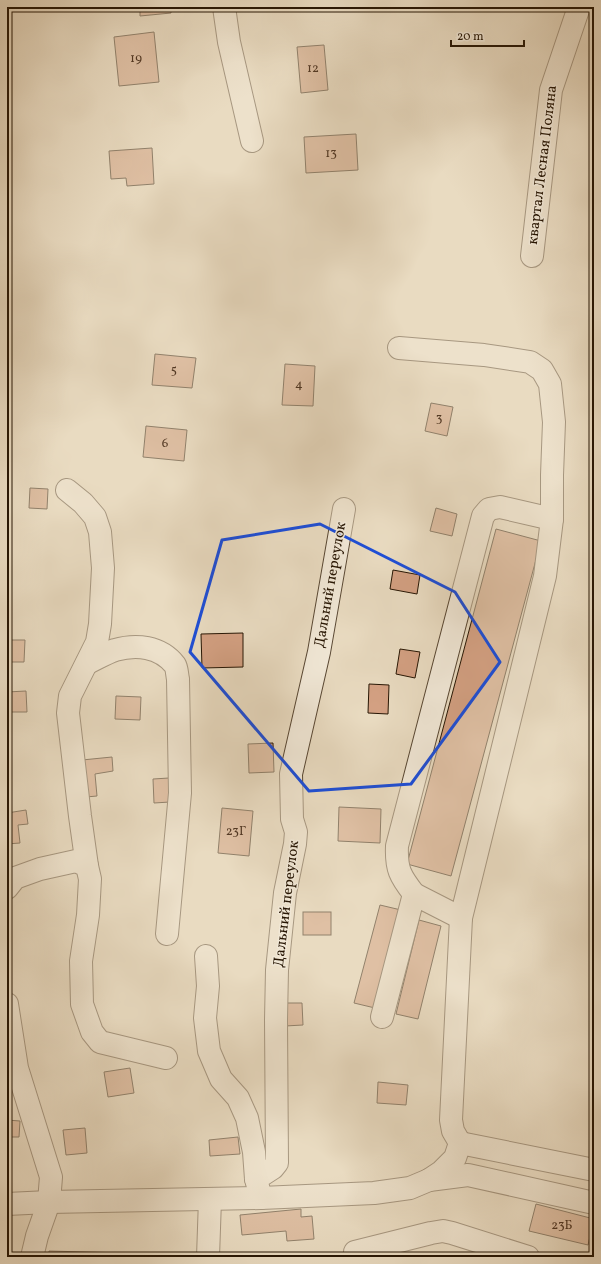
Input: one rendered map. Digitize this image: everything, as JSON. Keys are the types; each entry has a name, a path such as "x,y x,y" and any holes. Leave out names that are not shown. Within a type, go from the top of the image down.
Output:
{"street":[{"path":"224,7 229,42 252,141"},
{"name":"квартал Лесная Поляна","path":"532,256 550,90 579,7"},
{"path":"399,348 484,355 530,362 542,370 550,384 554,422 552,519 544,576 461,918 451,1120 453,1131 460,1143 594,1170"},
{"path":"67,490 95,517 100,532 103,568 100,624 97,642 70,696 68,713 80,816 90,879 88,915 81,961 82,1004 92,1032 100,1042 166,1058"},
{"path":"461,918 414,894 403,881 400,873 396,862 396,846 483,516 489,510 500,507 552,519"},
{"name":"Дальний переулок","path":"259,1188 277,1163 276,1020 278,970 285,893 296,832 292,818 291,774 319,652 344,509"},
{"path":"87,663 115,650 136,646 149,648 162,654 176,665 178,679 180,793 167,934"},
{"path":"7,888 15,878 40,869 76,861 87,866"},
{"path":"382,1017 414,894"},
{"path":"206,956 208,986 205,1018 209,1051 221,1079 238,1098 247,1118 259,1188"},
{"path":"7,1004 12,1069 51,1177 49,1202 37,1236 32,1257"},
{"path":"7,1204 210,1199 259,1188 374,1193 410,1188 429,1180 441,1172 455,1158 460,1143"},
{"path":"429,1180 468,1175 594,1203"},
{"path":"208,1257 210,1199"},
{"path":"355,1252 431,1232 443,1231 528,1257"}],"highlighted area":[{"path":"320,524 455,592 500,662 411,784 309,791 190,652 222,540"}],"building":[{"path":"140,7 171,7 171,13 140,16"},
{"path":"154,32 159,82 119,86 114,37"},
{"path":"324,45 328,90 301,93 297,47"},
{"path":"356,134 358,170 306,173 304,137"},
{"path":"152,148 154,184 127,186 126,178 111,179 109,151"},
{"path":"155,354 196,358 192,388 152,385"},
{"path":"285,364 315,366 313,406 282,405"},
{"path":"431,403 453,407 447,436 425,431"},
{"path":"146,426 187,430 184,461 143,457"},
{"path":"30,488 48,489 47,509 29,508"},
{"path":"436,508 457,514 452,536 430,531"},
{"path":"496,529 541,541 451,876 407,864"},
{"path":"393,570 420,575 417,594 390,589"},
{"path":"243,633 243,667 202,668 201,634"},
{"path":"7,640 25,640 24,662 7,662"},
{"path":"400,649 420,652 415,678 396,674"},
{"path":"369,684 389,685 388,714 368,713"},
{"path":"26,691 27,712 7,712 7,692"},
{"path":"116,696 141,697 140,720 115,719"},
{"path":"273,743 274,772 249,773 248,744"},
{"path":"112,757 113,771 95,774 97,796 86,797 82,760"},
{"path":"169,778 170,802 154,803 153,779"},
{"path":"339,807 381,809 380,843 338,841"},
{"path":"222,808 253,811 249,856 218,853"},
{"path":"26,810 28,824 18,825 20,843 7,844 7,813"},
{"path":"380,905 401,910 375,1008 354,1003"},
{"path":"303,912 331,912 331,935 303,935"},
{"path":"419,920 441,926 418,1019 396,1014"},
{"path":"285,1003 302,1003 303,1025 285,1026"},
{"path":"130,1068 134,1093 108,1097 104,1072"},
{"path":"378,1082 408,1085 406,1105 377,1103"},
{"path":"7,1120 20,1121 19,1137 7,1137"},
{"path":"85,1128 87,1153 66,1155 63,1130"},
{"path":"238,1137 240,1154 210,1156 209,1140"},
{"path":"536,1204 594,1219 588,1245 529,1231"},
{"path":"301,1209 301,1217 312,1216 314,1239 287,1241 286,1231 242,1235 240,1215"},
{"path":"49,1251 198,1255 198,1257 49,1257"}]}
